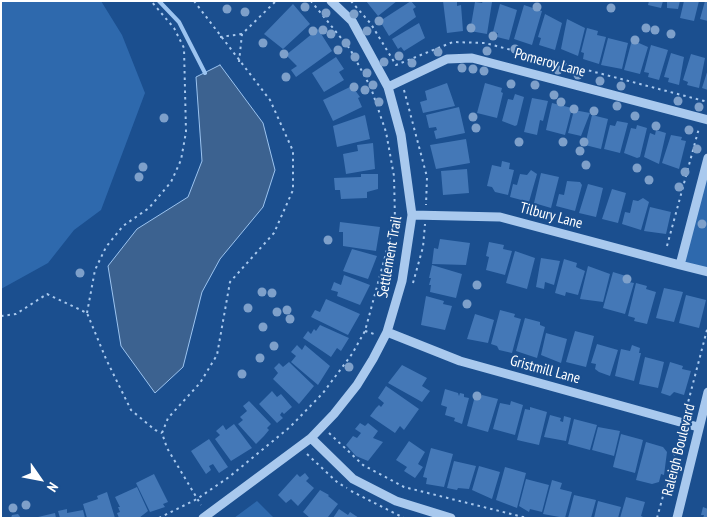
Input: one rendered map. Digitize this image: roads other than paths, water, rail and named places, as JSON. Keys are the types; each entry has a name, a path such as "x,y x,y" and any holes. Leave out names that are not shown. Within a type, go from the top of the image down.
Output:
{"street":[{"name":"Settlement Trail","path":"206,517 311,438 357,385 387,332 402,281 412,215 400,135 388,87 352,21 331,1"},
{"name":"Pomeroy Lane","path":"388,87 447,58 472,58 704,123"},
{"path":"708,158 680,265 708,272"},
{"name":"Tilbury Lane","path":"412,215 500,216 680,265"},
{"name":"Gristmill Lane","path":"387,332 460,361 698,427"},
{"name":"Raleigh Boulevard","path":"677,516 708,392"},
{"path":"311,438 353,479 396,501 451,518"}],"waterway":[{"path":"159,1 179,22 205,73"}]}
